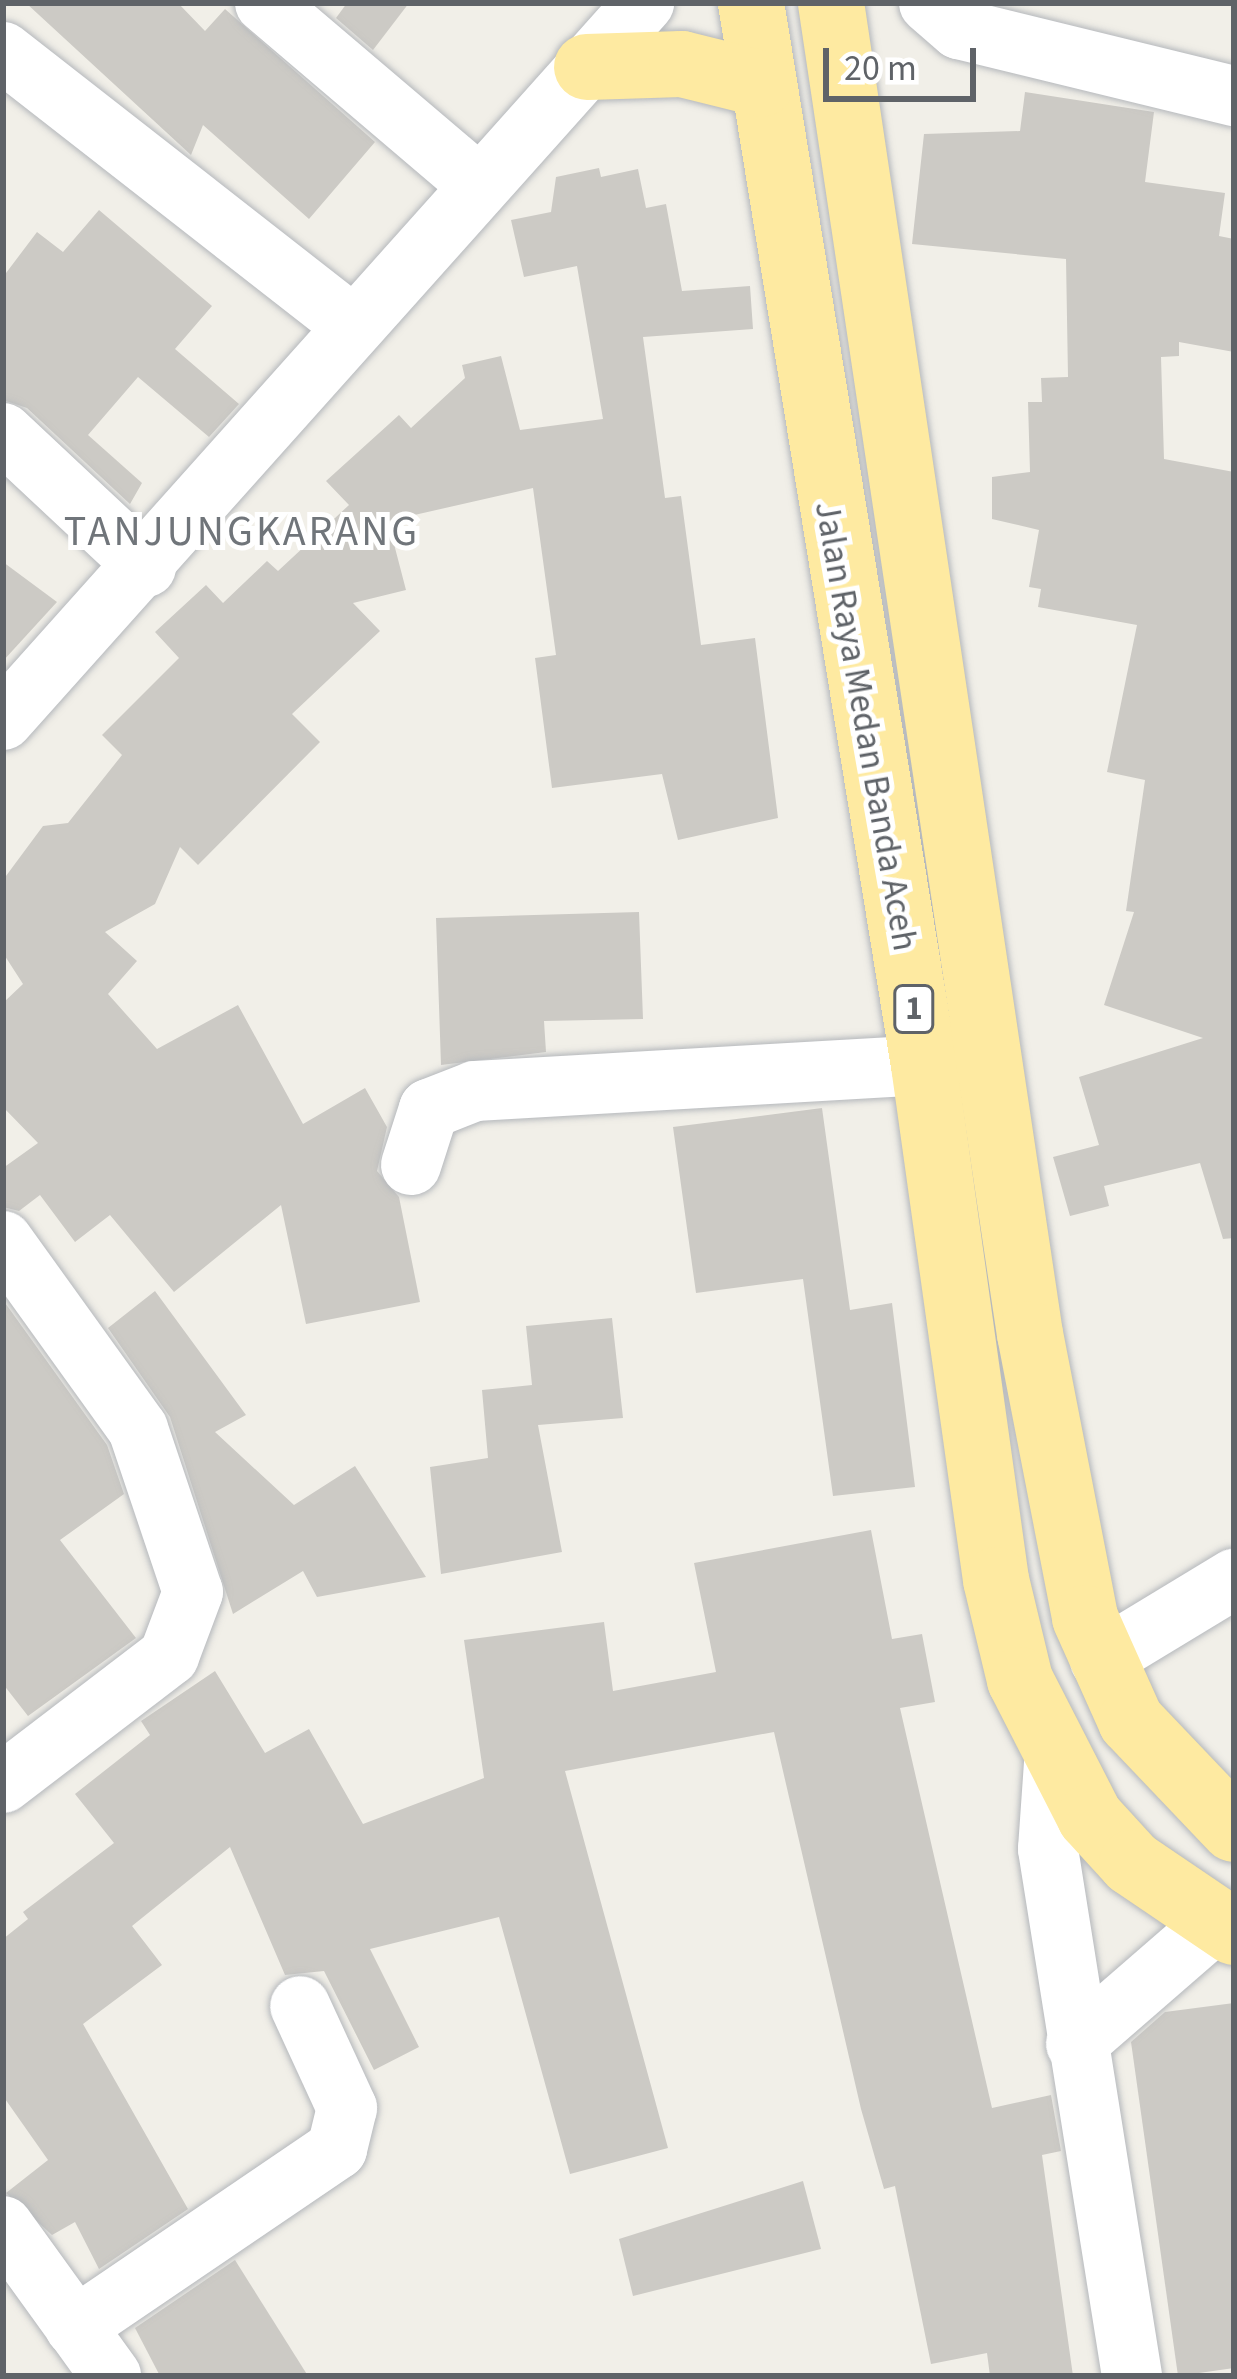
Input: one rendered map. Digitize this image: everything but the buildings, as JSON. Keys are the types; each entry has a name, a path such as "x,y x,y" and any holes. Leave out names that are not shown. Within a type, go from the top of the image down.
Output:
{"highway":[{"name":"Jalan Raya Medan Banda Aceh","path":"751,3 838,571 924,1065 995,1580 1054,1763 1132,1863 1224,1927"},
{"name":"Jalan Raya Medan Banda Aceh","path":"831,3 1030,1334 1100,1660 1154,1754 1234,1829"},
{"path":"587,67 682,64 762,84"},
{"path":"838,571 915,564"}],"street":[{"path":"265,3 479,185"},
{"path":"3,720 146,567 352,325 644,3"},
{"path":"929,3 959,29 1234,96"},
{"path":"3,52 352,325"},
{"path":"3,433 146,567"},
{"path":"411,1165 429,1109 475,1091 924,1065"},
{"path":"3,1240 138,1429 193,1592 169,1656 3,1784"},
{"path":"1100,1660 1234,1579"},
{"path":"1054,1763 1048,1849 1132,2376"},
{"path":"1076,2044 1224,1927"},
{"path":"75,2327 337,2149 346,2108 300,2006"},
{"path":"3,2226 111,2376"}],"district":[{"name":"TANJUNGKARANG","path":"242,532"}]}
